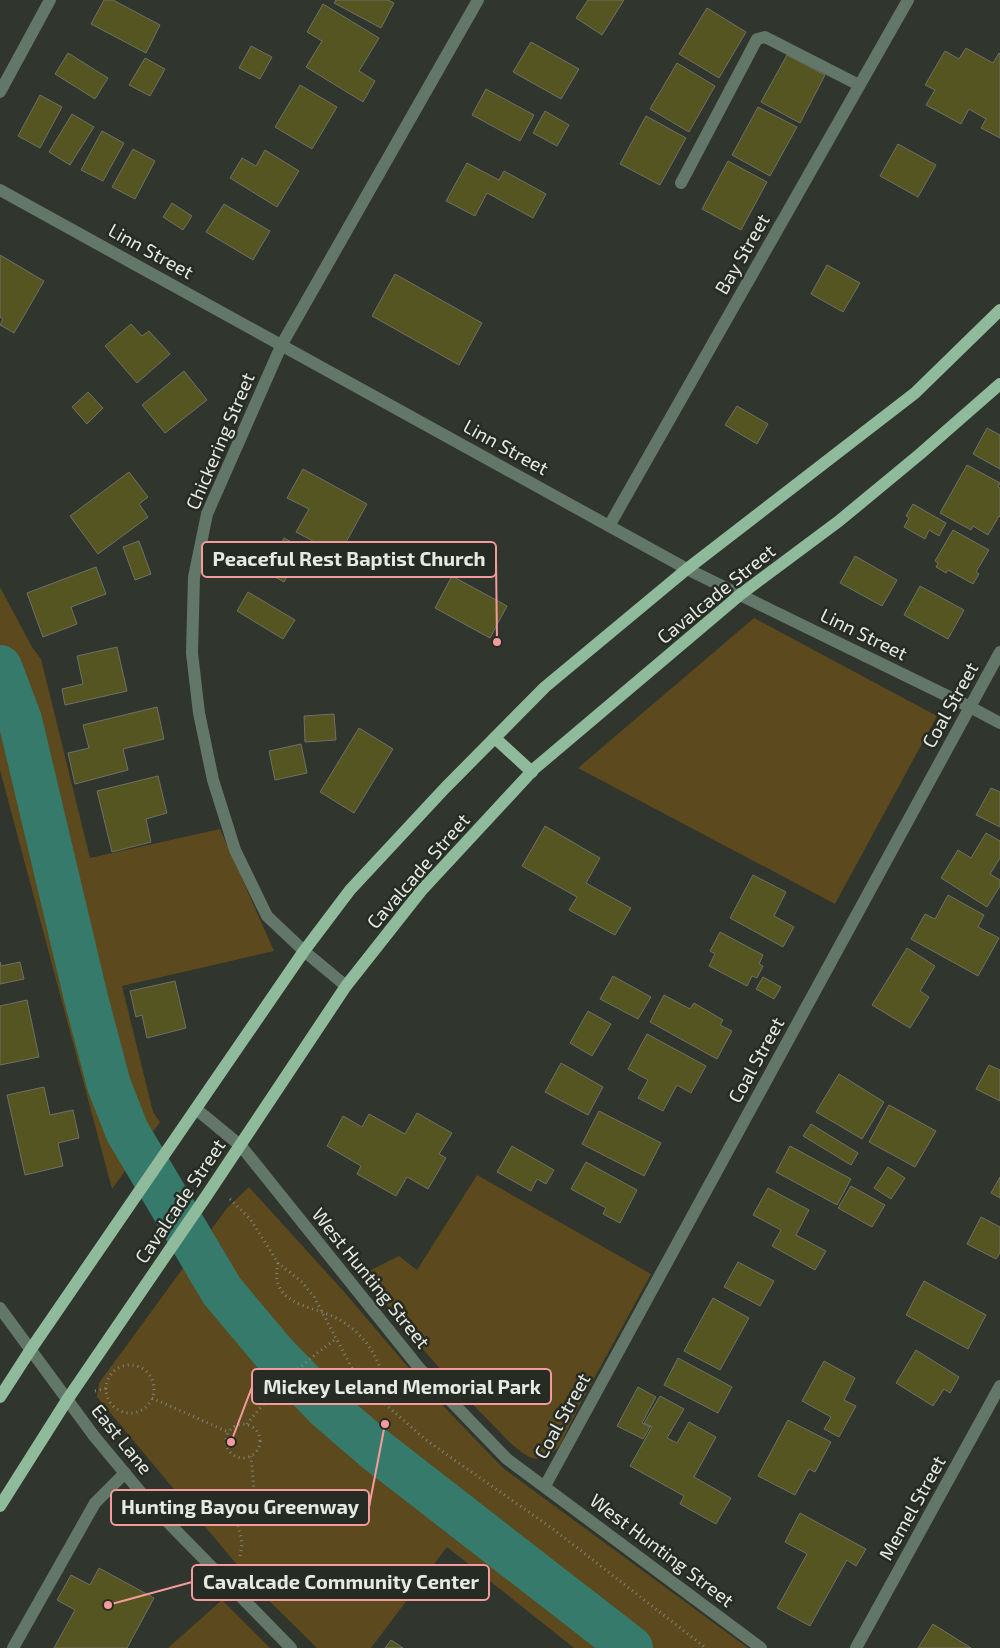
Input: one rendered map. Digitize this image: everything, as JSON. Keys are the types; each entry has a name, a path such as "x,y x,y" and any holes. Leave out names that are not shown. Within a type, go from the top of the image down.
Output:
{"main road":[{"name":"Cavalcade Street","path":"0,1397 304,951 350,890 445,788 545,688 687,569 915,393 1000,310"},
{"name":"Cavalcade Street","path":"0,1506 68,1400 241,1146 346,986 422,891 532,772 741,594 861,503 1000,384"},
{"path":"494,738 532,772"}],"street":[{"path":"0,92 50,0"},
{"name":"Chickering Street","path":"346,986 304,951 267,916 235,850 213,780 200,713 192,653 194,577 207,514 282,344 478,0"},
{"name":"Bay Street","path":"609,526 908,0"},
{"path":"681,183 757,39 765,37 859,85"},
{"name":"Linn Street","path":"0,190 687,569 1000,723"},
{"name":"Coal Street","path":"545,1486 1000,652"},
{"name":"West Hunting Street","path":"196,1109 241,1146 420,1369 507,1459 761,1648"},
{"name":"East Lane","path":"0,1308 68,1400 153,1507 291,1648"},
{"name":"Memel Street","path":"856,1648 1000,1386"},
{"path":"13,1648 95,1503 125,1474"}],"path":[{"path":"230,1199 251,1220 278,1263 302,1282 314,1297 359,1381 426,1440 554,1529 706,1648"},
{"path":"278,1263 277,1280 289,1298 307,1309 323,1312 350,1327 358,1333 372,1351 385,1382 386,1396 382,1401"},
{"path":"247,1424 273,1392 320,1350 336,1339"},
{"path":"127,1366 139,1367 148,1373 153,1382 154,1392 152,1398 142,1410 134,1413 123,1412 115,1408 108,1399 106,1391 111,1374 119,1368 127,1366"},
{"path":"152,1398 228,1432"},
{"path":"247,1424 256,1430 260,1437 258,1449 246,1458 237,1457 232,1454 226,1444 228,1432 236,1425 247,1424"},
{"path":"240,1556 242,1544 238,1524 242,1512 251,1504 254,1492 251,1456"}],"shaded area":[{"path":"0,587 32,647 41,659 90,858 220,829 274,951 122,986 153,1112 160,1122 112,1189 0,770"},
{"path":"754,618 937,716 835,904 578,768"},
{"path":"477,1175 651,1274 578,1408 559,1447 550,1454 536,1459 516,1448 457,1388 424,1351 363,1274 399,1256 417,1270"},
{"path":"249,1187 346,1294 425,1387 503,1468 748,1648 574,1648 447,1547 371,1648 317,1648 258,1590 97,1397 99,1383 227,1208"},
{"path":"222,1600 270,1648 168,1648"}],"building":[{"path":"104,0 113,0 160,25 146,53 91,24"},
{"path":"336,0 388,0 394,3 381,28 334,3"},
{"path":"588,0 624,0 602,35 576,18"},
{"path":"323,4 379,38 359,71 375,81 363,102 306,67 322,41 307,32"},
{"path":"707,8 746,32 719,78 679,54"},
{"path":"531,42 579,69 561,99 513,72"},
{"path":"251,46 272,57 260,79 239,68"},
{"path":"966,48 993,63 1000,54 1000,138 981,128 986,119 969,109 961,124 926,105 935,90 925,85 945,51 959,59"},
{"path":"68,53 108,78 95,99 55,74"},
{"path":"787,55 825,75 800,123 761,102"},
{"path":"145,58 165,69 150,96 129,85"},
{"path":"677,63 715,86 689,132 650,109"},
{"path":"300,85 337,107 312,149 275,127"},
{"path":"486,89 534,115 520,141 472,115"},
{"path":"40,95 62,107 40,148 18,136"},
{"path":"758,107 797,127 770,176 732,155"},
{"path":"545,111 569,125 557,146 533,133"},
{"path":"72,114 94,127 70,165 49,152"},
{"path":"646,116 686,138 660,185 620,164"},
{"path":"102,131 124,143 103,181 81,170"},
{"path":"898,144 936,165 918,197 880,176"},
{"path":"133,149 155,161 135,199 112,187"},
{"path":"265,150 299,171 277,207 230,178 242,158 256,166"},
{"path":"728,161 767,182 741,230 702,209"},
{"path":"467,163 499,180 504,171 546,194 533,218 487,193 475,216 446,201"},
{"path":"172,203 192,216 183,230 163,217"},
{"path":"224,204 270,231 253,260 206,232"},
{"path":"0,255 44,281 14,333 0,325 3,319 0,317"},
{"path":"827,265 860,283 843,312 811,294"},
{"path":"395,274 482,323 459,365 372,316"},
{"path":"131,324 142,336 149,331 170,354 137,383 105,346"},
{"path":"184,371 207,400 165,433 142,405"},
{"path":"88,392 103,408 87,424 72,407"},
{"path":"737,406 768,424 757,444 725,425"},
{"path":"987,428 1000,435 1000,469 973,454"},
{"path":"967,465 1000,483 998,487 1000,488 1000,517 988,535 973,526 971,530 940,513"},
{"path":"303,469 367,504 339,555 296,532 309,509 287,498"},
{"path":"129,472 148,497 139,504 148,517 98,554 70,516"},
{"path":"913,504 946,523 939,536 929,530 925,539 904,527 909,518 906,516"},
{"path":"953,530 989,550 976,572 979,574 973,584 948,570 946,573 936,567 938,563 935,561"},
{"path":"284,538 302,548 284,582 266,572"},
{"path":"139,541 151,574 135,580 123,547"},
{"path":"855,556 897,580 882,606 840,583"},
{"path":"96,567 106,594 71,607 77,624 43,637 27,593"},
{"path":"452,576 507,606 490,638 435,608"},
{"path":"920,586 964,610 948,639 904,615"},
{"path":"248,592 295,620 283,639 237,611"},
{"path":"117,647 127,691 65,705 62,689 83,684 77,656"},
{"path":"157,707 164,739 123,749 128,770 75,784 68,753 89,748 83,725"},
{"path":"334,714 336,740 305,742 304,716"},
{"path":"359,728 393,749 354,813 320,792"},
{"path":"301,744 307,773 275,780 269,751"},
{"path":"158,776 167,813 146,819 151,842 112,852 97,791"},
{"path":"991,788 1000,792 1000,827 976,815"},
{"path":"545,826 600,858 586,883 631,908 615,935 569,910 577,897 522,866"},
{"path":"986,833 1000,841 1000,858 990,874 1000,880 1000,886 987,907 941,878 958,850 971,858"},
{"path":"753,875 786,892 774,916 794,927 783,947 730,918"},
{"path":"948,895 984,915 978,927 999,938 978,976 911,939 925,914 935,919"},
{"path":"720,932 763,955 759,964 763,966 757,978 752,976 747,986 709,966 715,954 710,951"},
{"path":"907,948 935,966 920,991 929,997 910,1028 872,1005"},
{"path":"0,962 1,966 20,962 24,979 0,984"},
{"path":"613,976 651,997 638,1019 600,999"},
{"path":"763,977 781,987 774,999 756,989"},
{"path":"175,981 186,1028 147,1038 142,1015 136,1017 130,991"},
{"path":"664,995 690,1009 694,1003 723,1020 720,1025 732,1031 717,1059 650,1022"},
{"path":"27,1000 39,1057 0,1065 0,1006"},
{"path":"588,1011 611,1024 592,1056 570,1043"},
{"path":"647,1034 706,1066 691,1093 677,1085 663,1111 638,1098 648,1080 628,1069"},
{"path":"561,1063 603,1087 588,1115 545,1092"},
{"path":"989,1065 1000,1070 1000,1101 976,1089"},
{"path":"839,1074 884,1102 862,1139 816,1112"},
{"path":"44,1087 50,1115 73,1110 79,1138 58,1143 63,1166 25,1175 7,1095"},
{"path":"889,1105 936,1131 915,1167 869,1142"},
{"path":"599,1111 661,1143 644,1176 582,1144"},
{"path":"417,1113 452,1133 439,1154 446,1158 428,1189 407,1177 396,1196 357,1174 361,1166 327,1146 343,1116 362,1127 369,1114 405,1134"},
{"path":"811,1124 858,1153 851,1165 803,1136"},
{"path":"512,1146 554,1170 546,1184 537,1179 531,1191 497,1172"},
{"path":"790,1146 851,1179 837,1205 776,1172"},
{"path":"586,1162 637,1190 620,1223 603,1214 606,1208 571,1189"},
{"path":"888,1167 905,1178 891,1199 874,1188"},
{"path":"1000,1177 1000,1198 991,1193"},
{"path":"851,1186 885,1205 872,1227 838,1208"},
{"path":"768,1188 809,1210 796,1235 826,1251 815,1270 772,1246 781,1230 753,1215"},
{"path":"981,1217 1000,1227 1000,1253 996,1259 967,1244"},
{"path":"738,1262 774,1281 760,1306 724,1287"},
{"path":"924,1281 986,1315 968,1349 906,1315"},
{"path":"713,1298 749,1318 720,1370 684,1351"},
{"path":"916,1350 959,1377 950,1393 944,1389 933,1406 896,1383"},
{"path":"678,1358 732,1387 718,1413 664,1385"},
{"path":"824,1361 855,1378 844,1400 856,1406 839,1437 824,1429 831,1417 802,1401"},
{"path":"638,1387 656,1397 642,1423 650,1427 643,1439 617,1426"},
{"path":"660,1396 684,1409 667,1438 677,1443 689,1422 716,1437 694,1477 731,1498 716,1524 680,1504 684,1496 630,1466 652,1427 644,1423"},
{"path":"788,1420 831,1442 815,1472 809,1469 795,1495 758,1476"},
{"path":"800,1513 866,1549 856,1566 847,1560 810,1626 777,1608 807,1554 785,1542"},
{"path":"99,1568 154,1598 127,1648 54,1648 75,1610 57,1600 71,1575 90,1585"},
{"path":"933,1624 971,1648 918,1648"},
{"path":"391,1640 403,1648 385,1648"}],"waterway":[{"path":"0,667 20,720 86,998 109,1085 127,1131 222,1291 274,1353 326,1407 376,1450 631,1648"}],"place":[{"name":"Peaceful Rest Baptist Church","path":"497,642"},
{"name":"Hunting Bayou Greenway","path":"385,1424"},
{"name":"Mickey Leland Memorial Park","path":"231,1442"},
{"name":"Cavalcade Community Center","path":"108,1605"}]}
